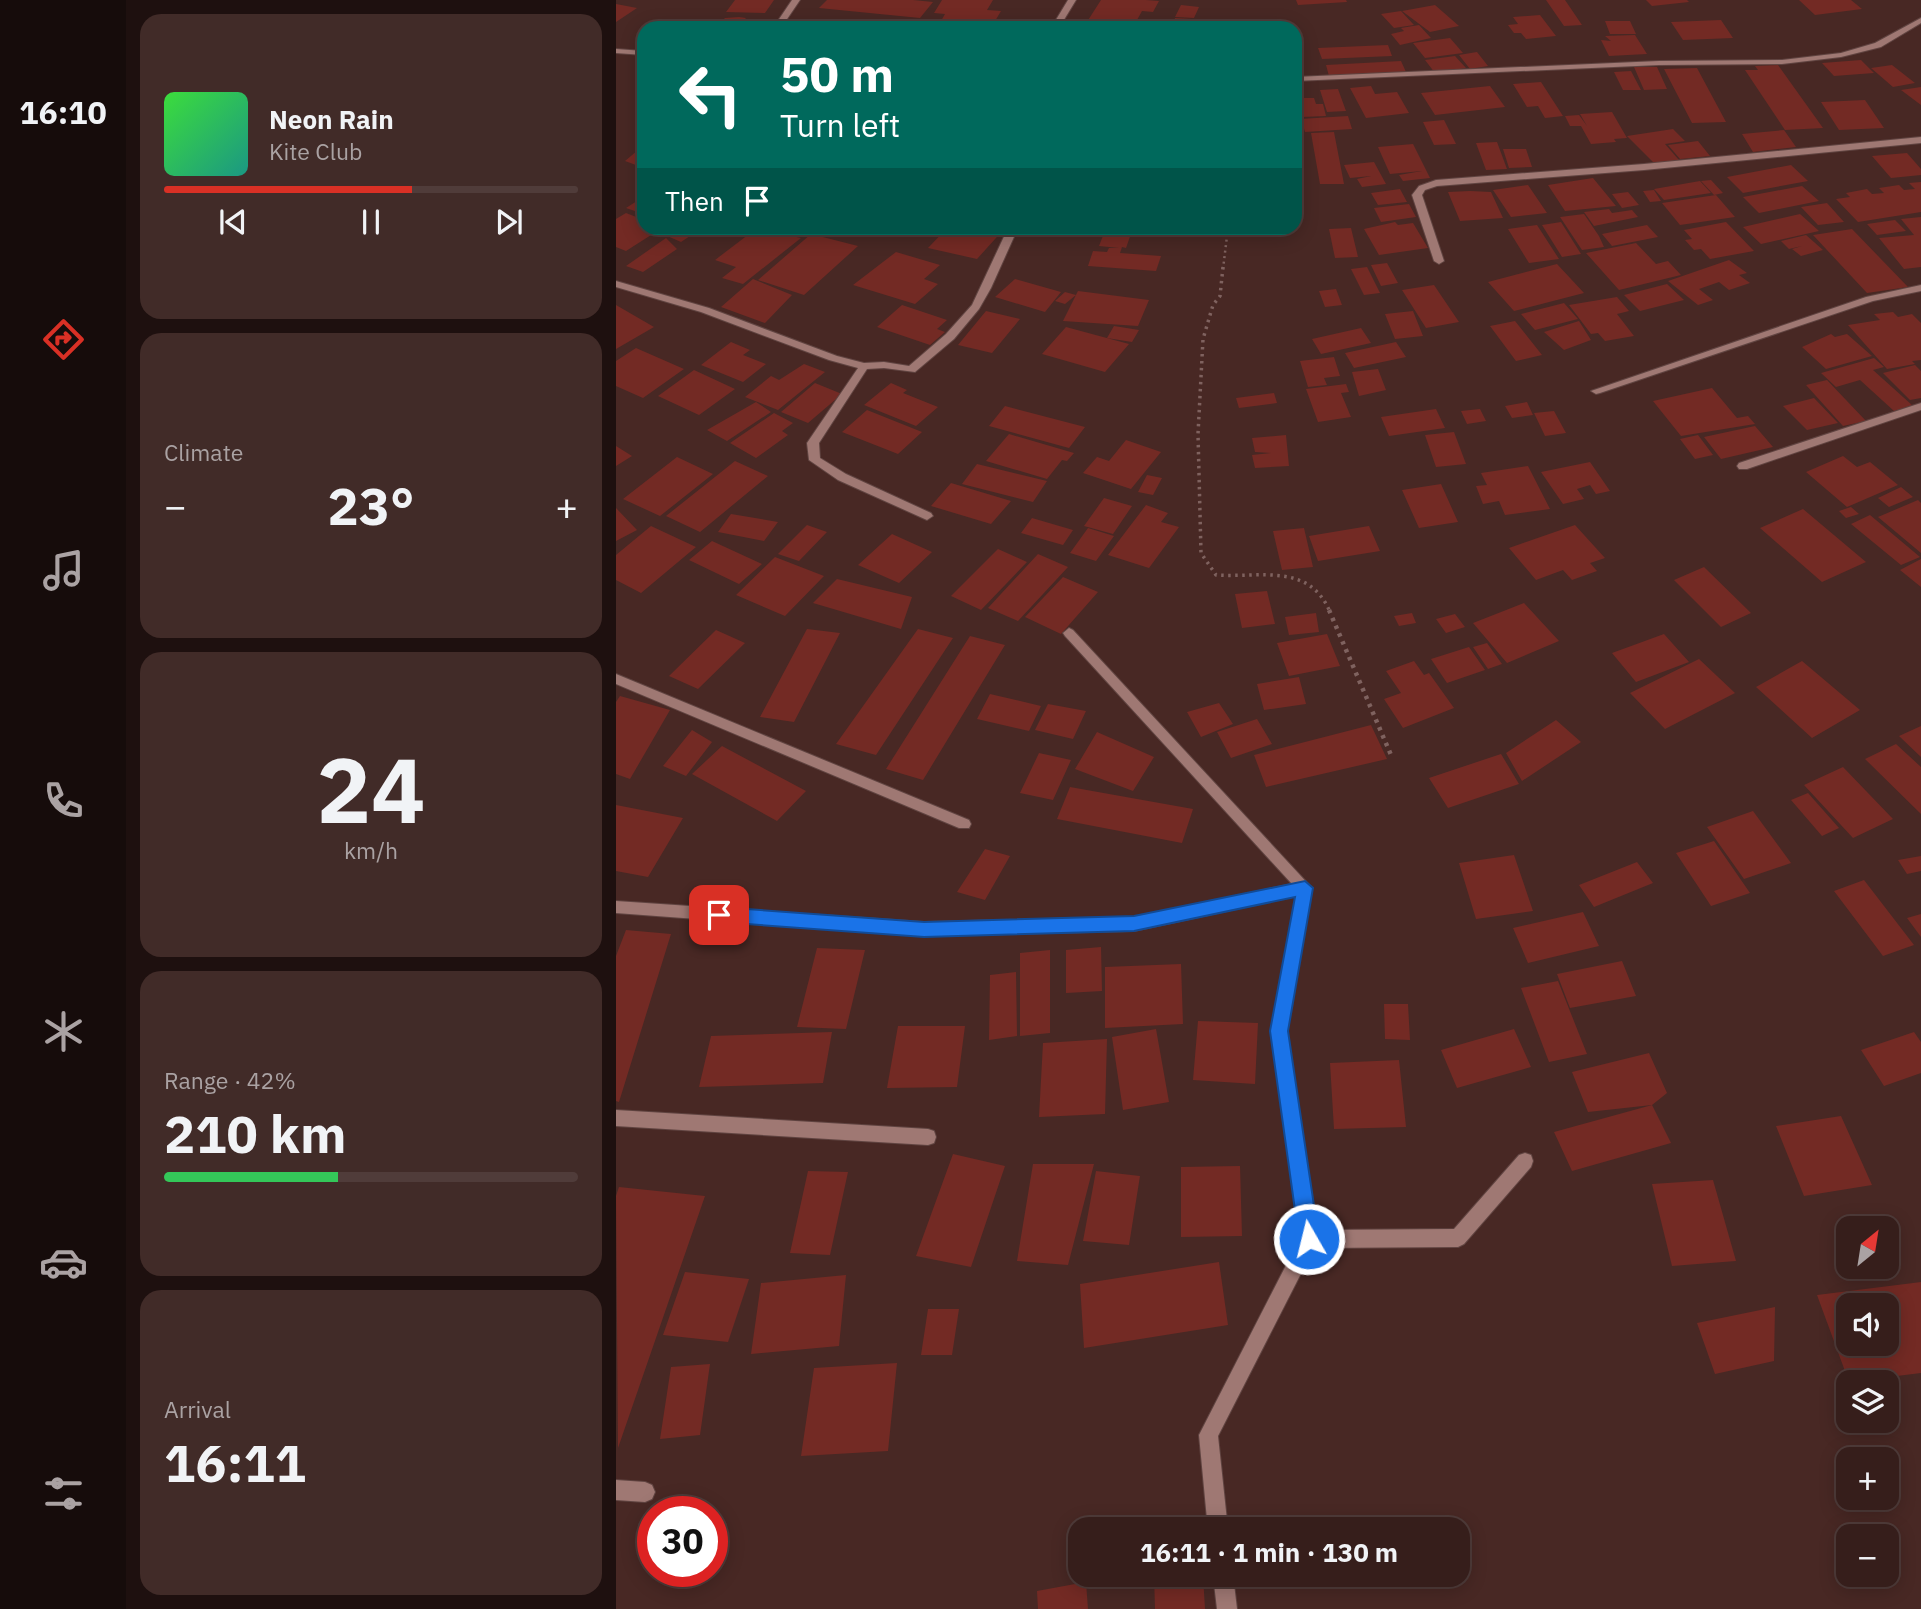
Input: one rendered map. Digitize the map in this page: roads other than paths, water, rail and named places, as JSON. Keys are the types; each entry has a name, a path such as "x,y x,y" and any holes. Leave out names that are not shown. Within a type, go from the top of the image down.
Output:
{"street":[{"path":"782,21 796,0"},
{"path":"1059,21 1072,0"},
{"path":"1302,79 1659,62 1782,62 1840,55 1878,45 1921,20"},
{"path":"616,51 637,52"},
{"path":"1438,261 1417,195 1422,188 1436,183 1724,160 1921,140"},
{"path":"616,284 705,310 833,358 864,366 884,365 911,370 933,353 981,298 1009,235"},
{"path":"1597,391 1870,299 1921,288"},
{"path":"864,366 813,443 815,460 842,477 927,516"},
{"path":"1743,466 1921,406"},
{"path":"1069,634 1305,888"},
{"path":"616,679 964,824"},
{"path":"616,907 924,929 1134,924 1305,888"},
{"path":"1217,1517 1208,1436 1309,1239 1279,1031 1305,888"},
{"path":"616,1118 928,1137"},
{"path":"1309,1239 1458,1238 1525,1161"},
{"path":"616,1490 645,1492"},
{"path":"1224,1587 1227,1609"}]}
